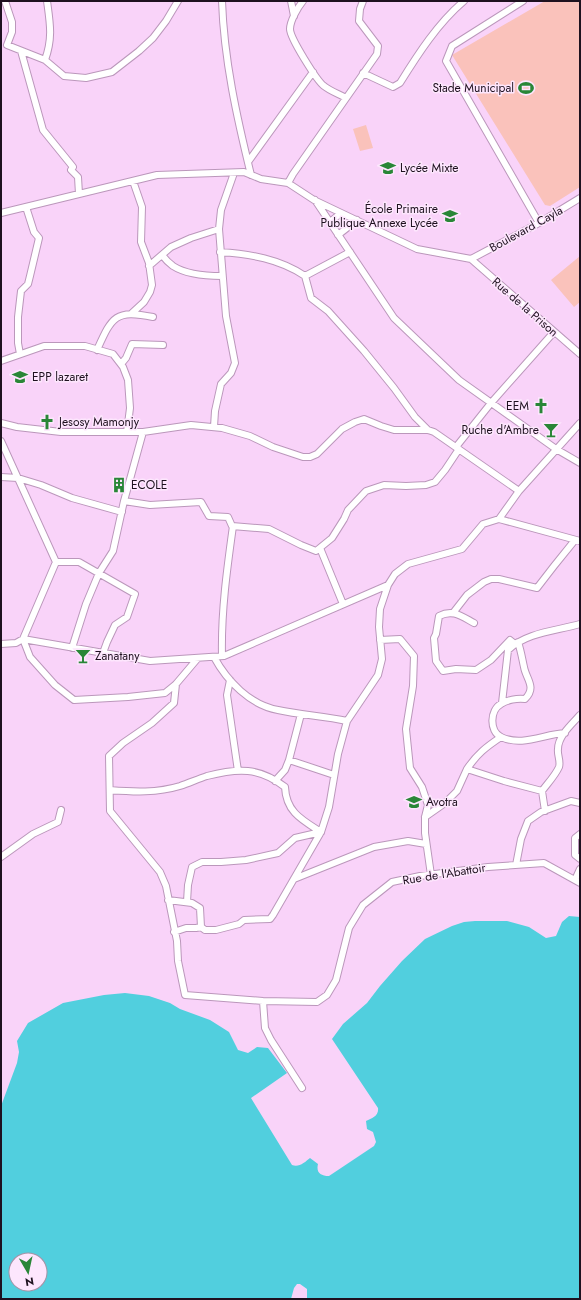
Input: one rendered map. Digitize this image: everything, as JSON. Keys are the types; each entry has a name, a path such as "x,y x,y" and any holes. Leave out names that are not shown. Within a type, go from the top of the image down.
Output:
{"street":[{"path":"5,1 12,22 12,32 4,46 45,60 64,76 86,78 112,72 139,52 153,38 166,21 178,1"},
{"path":"45,60 50,48 51,30 47,1"},
{"path":"222,1 228,64 239,128 251,175"},
{"path":"290,1 294,16"},
{"path":"303,1 294,16 290,28 292,38 323,86 346,98"},
{"path":"288,183 377,54 378,46 359,21 360,9 363,1"},
{"path":"363,73 393,86 400,83 427,42 453,10 464,1"},
{"path":"521,2 452,46 446,61 538,223"},
{"path":"21,51 43,130 73,167 71,170 78,177 80,194"},
{"path":"248,162 313,72"},
{"path":"1,213 157,175 244,172 261,179 288,183 314,200 417,250 471,259"},
{"path":"214,427 215,411 221,384 231,373 235,363 228,332 218,229 221,210 234,173"},
{"path":"131,314 144,302 152,285 149,266 140,242 142,208 133,181"},
{"name":"Boulevard Cayla","path":"471,259 538,223 580,198"},
{"path":"314,200 394,318 459,380 556,449 580,463"},
{"path":"20,354 18,343 18,317 21,292 28,284 39,238 34,232 26,207"},
{"path":"330,222 341,213"},
{"path":"338,235 357,220"},
{"path":"149,266 171,247 178,243 218,229"},
{"path":"220,252 235,253 267,259 295,269 305,276 311,298 328,311 364,351 415,417 428,430"},
{"path":"305,276 350,252"},
{"path":"162,255 172,265 183,271 222,276"},
{"name":"Rue de la Prison","path":"471,259 580,354"},
{"path":"97,350 108,326 121,314 153,317"},
{"path":"233,526 269,528 278,534 316,551 332,538 348,510 366,491 384,484 406,486 426,485 435,482 445,470 458,448 491,403 554,332"},
{"path":"121,364 126,358 132,344 163,345"},
{"path":"1,361 44,346 85,346 113,354 121,364 128,380 130,408 126,432"},
{"path":"1,423 17,427 60,432 143,432 191,425 214,427 250,436 303,457 310,457 317,454 342,429 364,419 394,430 428,430 434,432 519,490"},
{"path":"499,519 519,490 580,422"},
{"path":"72,648 86,604 99,573 113,551 124,501 143,432"},
{"path":"1,441 56,562 23,640 30,657 55,685 74,700 165,693 176,684 198,658"},
{"path":"1,476 18,478 41,485 72,498 122,512"},
{"path":"124,501 150,505 201,502 209,516 228,517 233,526 222,622 222,656"},
{"path":"176,684 174,703 152,723 123,743 109,756 110,810 160,872 166,886 174,932 186,928 201,927 204,930 216,930 239,924 244,920 270,919 321,832 329,807 338,754 348,721 378,675 382,659 379,627 380,609 388,585 395,574 408,564 462,549 483,524 499,519 578,541 554,566 538,588 491,579 484,582 467,595 453,613"},
{"path":"320,548 343,604"},
{"path":"56,562 79,562 135,594 127,617 114,625 103,653"},
{"path":"1,644 16,643 23,640 150,661 222,656 388,585"},
{"path":"474,623 458,614 446,613 439,616 434,638 436,661 443,671 456,669 476,670 492,660 510,640 516,643 523,658 524,667 529,679 529,695 525,699 518,698 502,703 496,707 492,720 492,728 495,733 501,737 518,741 526,741 554,733 565,733"},
{"path":"502,703 508,650 516,643 530,636 580,624"},
{"path":"380,640 400,639 414,656 413,686 406,729 410,768 422,787 428,805 425,817 425,833 431,875"},
{"path":"214,657 221,670 230,680 243,692 260,704 277,710 348,721"},
{"path":"230,680 226,695 238,771"},
{"path":"275,781 285,770 289,760 301,714"},
{"path":"545,811 542,791 559,768 560,763 558,744 580,714"},
{"path":"425,817 445,803 457,791 467,770 479,753 501,737"},
{"path":"289,760 334,775"},
{"path":"110,790 143,792 180,786 206,776 250,770 262,774 285,787 286,797 293,813 321,832"},
{"path":"467,770 542,791"},
{"path":"516,865 521,839 528,821 545,811 571,801 580,803"},
{"path":"1,857 33,834 58,822 61,810"},
{"path":"187,902 188,885 192,866 202,862 246,860 278,853 295,838 321,832"},
{"path":"580,834 576,838 575,855 580,859"},
{"path":"294,879 374,847 408,841 426,844"},
{"name":"Rue de l'Abattoir","path":"174,932 177,941 178,961 185,995 264,1001 317,1002 327,995 336,980 349,928 363,905 392,882 420,876 488,867 544,863 578,881"},
{"path":"578,881 580,869"},
{"path":"168,900 192,903 200,908 201,927"},
{"path":"264,1001 265,1028 302,1088"}],"shaded area":[{"name":"Stade Municipal","path":"545,1 580,1 580,187 550,206 545,205 452,55"},
{"path":"366,125 373,148 360,151 353,129"},
{"path":"580,256 580,302 574,307 551,280"},
{"path":"569,916 580,917 580,1299 307,1299 307,1289 300,1284 297,1284 294,1288 291,1299 1,1299 1,1106 17,1063 19,1052 17,1041 28,1023 63,1003 104,995 125,993 149,996 210,1020 229,1032 238,1050 248,1053 257,1047 268,1048 287,1073 251,1098 292,1165 299,1165 310,1158 318,1164 319,1173 329,1176 374,1146 376,1142 373,1132 367,1129 366,1121 373,1118 378,1111 378,1108 332,1039 343,1024 367,1003 402,961 425,939 464,922 507,921 529,927 546,938 556,936 562,922"}],"place":[{"name":"Stade Municipal","path":"526,88"},
{"name":"Lycée Mixte","path":"388,168"},
{"name":"École Primaire Publique Annexe Lycée","path":"450,216"},
{"name":"EPP lazaret","path":"20,377"},
{"name":"EEM","path":"541,406"},
{"name":"Jesosy Mamonjy","path":"47,422"},
{"name":"Ruche d'Ambre","path":"551,430"},
{"name":"ECOLE","path":"119,485"},
{"name":"Zanatany","path":"83,656"},
{"name":"Avotra","path":"414,802"}]}
